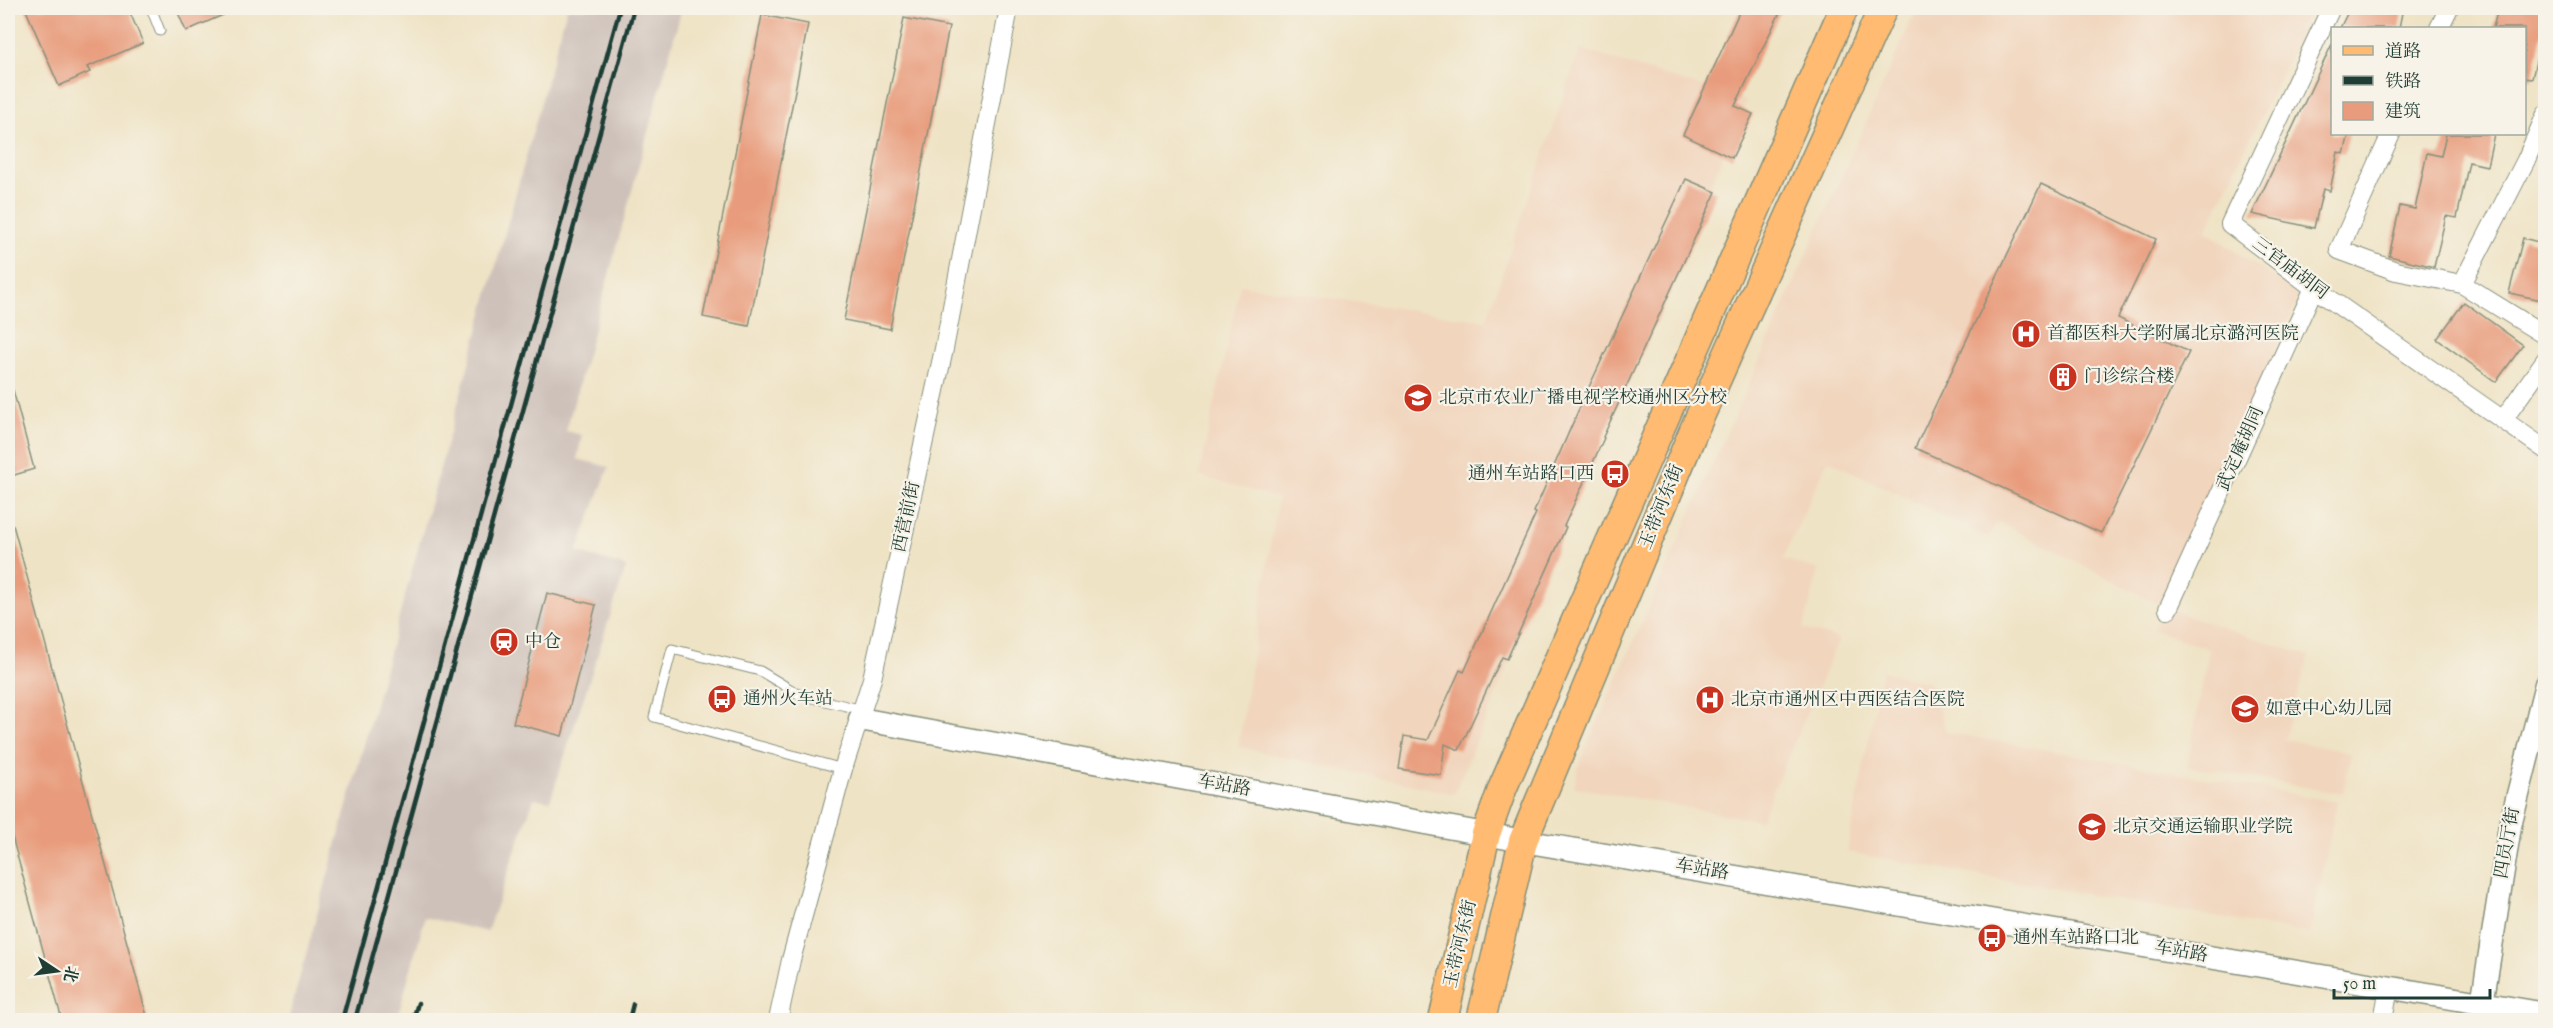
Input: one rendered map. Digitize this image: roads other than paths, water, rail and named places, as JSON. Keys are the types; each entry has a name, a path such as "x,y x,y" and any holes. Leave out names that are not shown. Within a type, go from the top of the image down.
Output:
{"main road":[{"name":"玉带河东街","path":"1443,1020 1486,834 1527,729 1844,8"},
{"name":"玉带河东街","path":"1481,1020 1523,841 1693,432 1883,8"}],"street":[{"name":"西营前街","path":"778,1020 791,960 843,769 862,715 874,668 944,349 1009,8"},
{"name":"三官庙胡同","path":"2331,8 2230,224 2314,288 2546,450"},
{"path":"2440,27 2449,8"},
{"path":"2462,284 2526,160 2546,114"},
{"path":"2391,135 2339,250 2396,271 2462,284 2546,336"},
{"name":"武定庵胡同","path":"2168,609 2314,288"},
{"path":"2502,420 2546,359"},
{"name":"四员厅街","path":"2482,1004 2510,826 2541,713 2546,684"},
{"name":"车站路","path":"862,715 1523,841 2546,1014"},
{"path":"2383,1020 2389,988"}],"lane":[{"path":"151,8 160,31"},
{"path":"843,769 654,717 672,649 760,671 800,695 862,715"}],"railway":[{"path":"342,1020 620,8"},
{"path":"355,1020 634,8"},
{"path":"413,1020 418,1003"},
{"path":"629,1020 633,1004"}],"place":[{"name":"首都医科大学附属北京潞河医院","path":"2026,334"},
{"name":"门诊综合楼","path":"2063,377"},
{"name":"北京市农业广播电视学校通州区分校","path":"1418,398"},
{"name":"通州车站路口西","path":"1615,474"},
{"name":"中仓","path":"504,642"},
{"name":"通州火车站","path":"722,699"},
{"name":"北京市通州区中西医结合医院","path":"1710,700"},
{"name":"如意中心幼儿园","path":"2245,709"},
{"name":"北京交通运输职业学院","path":"2092,827"},
{"name":"通州车站路口北","path":"1992,938"}]}
